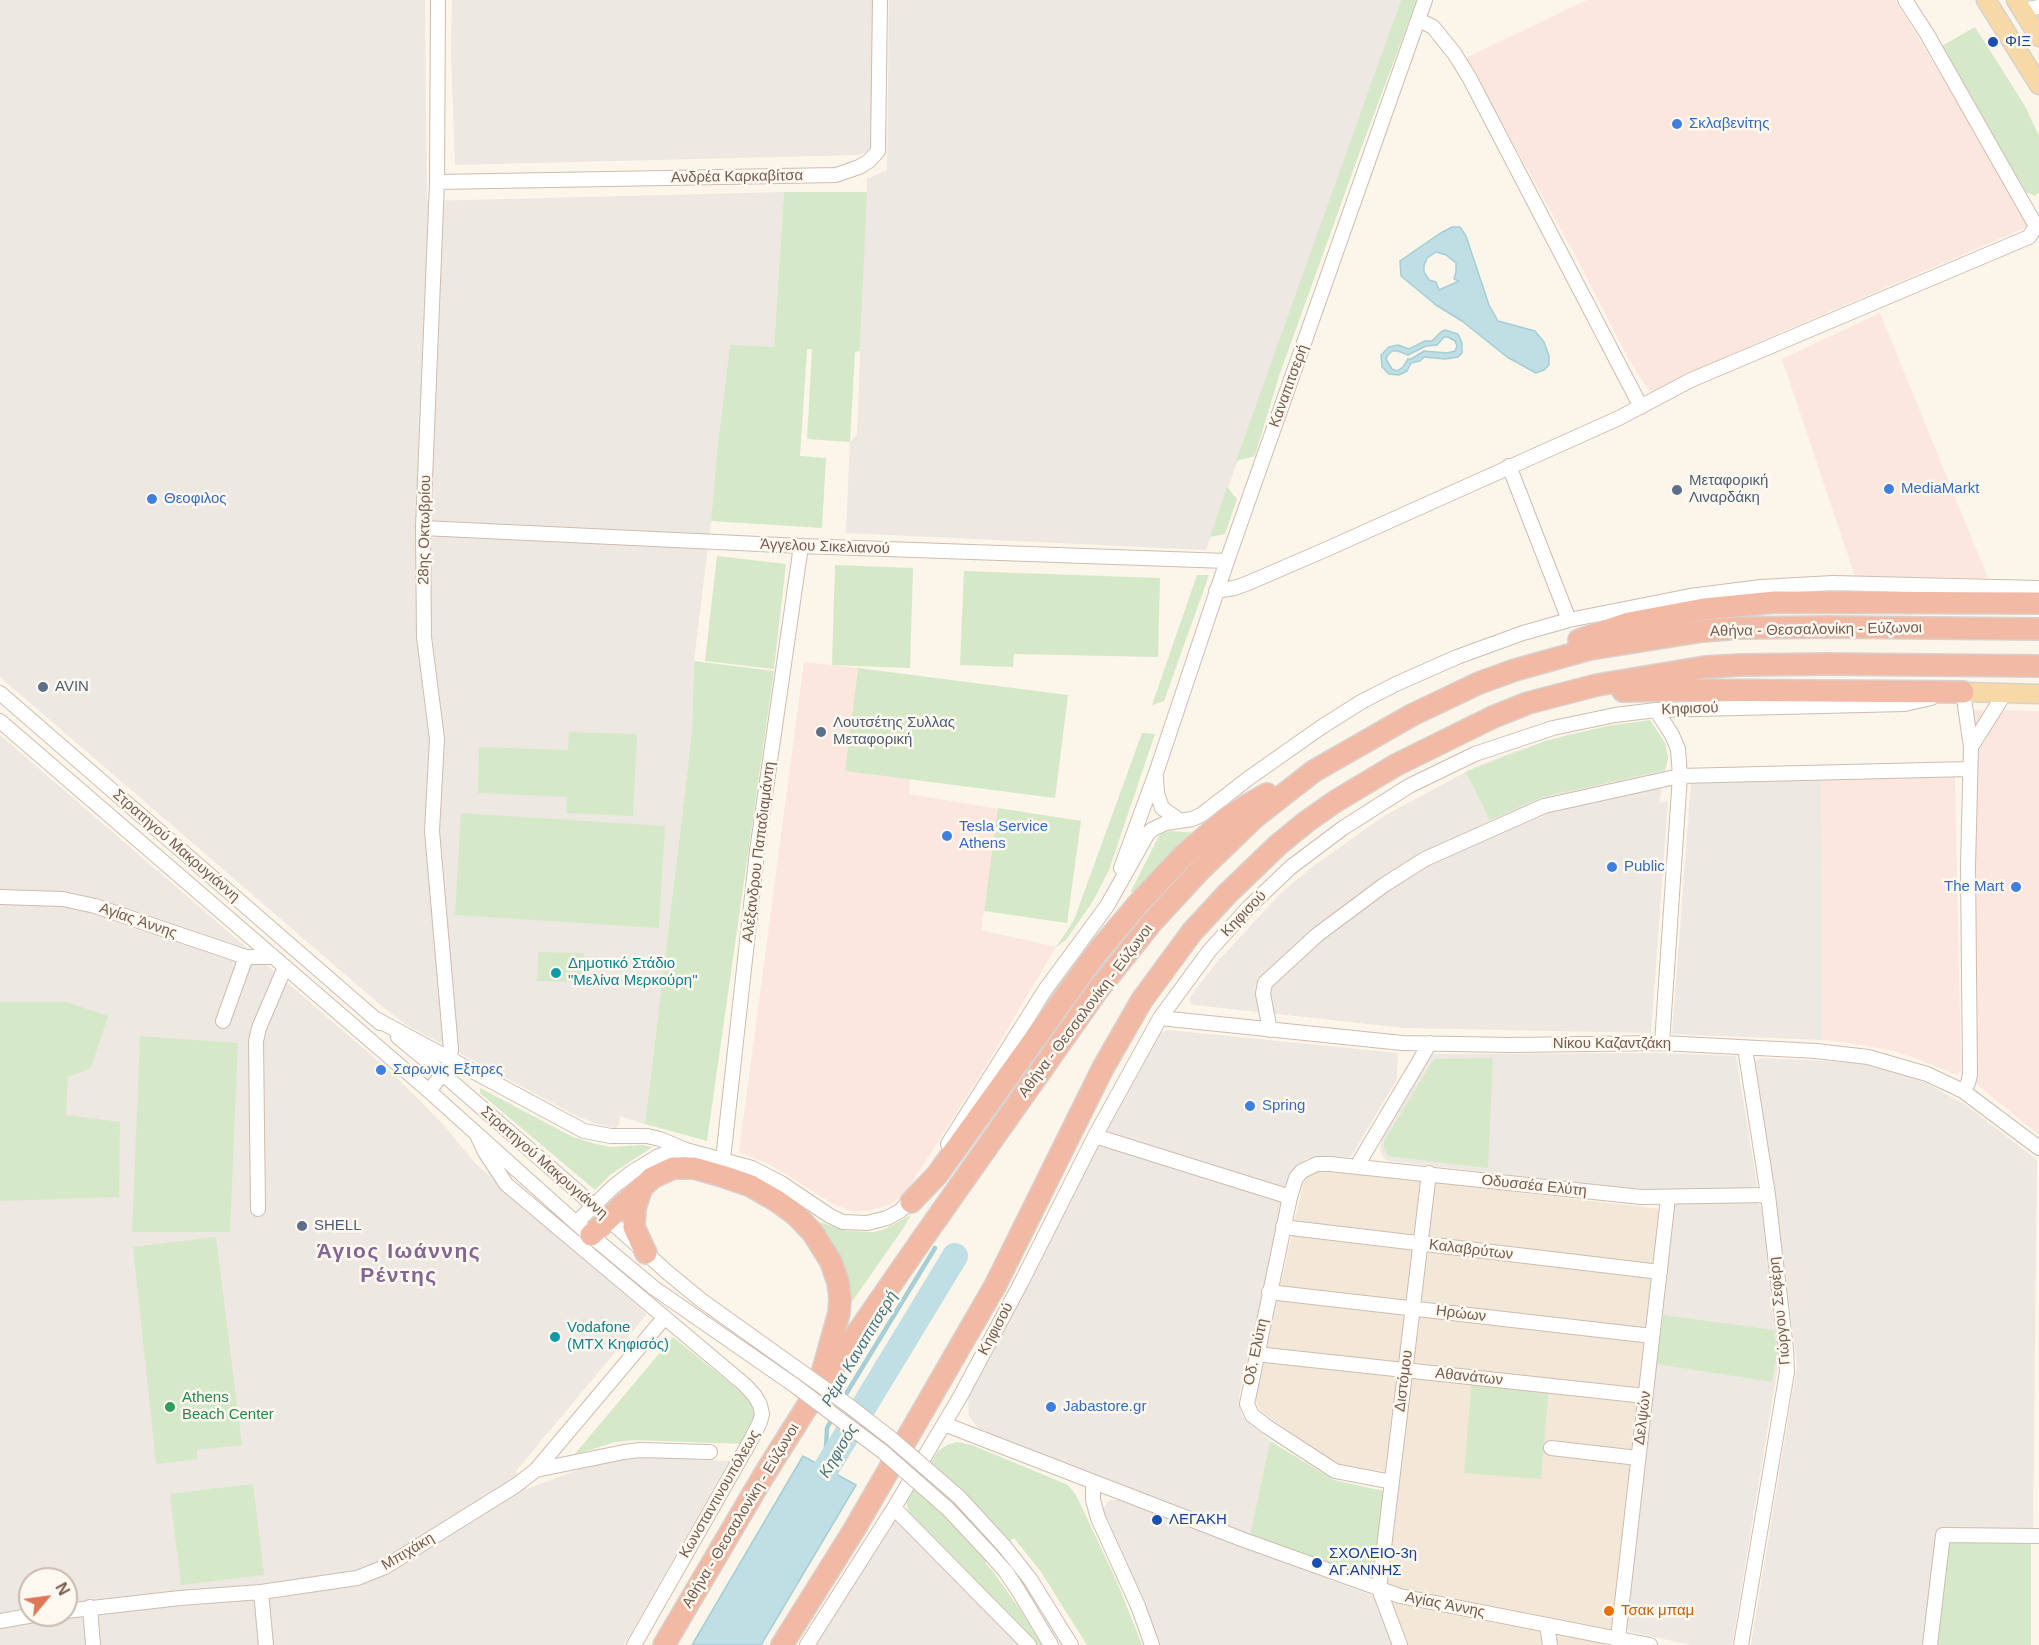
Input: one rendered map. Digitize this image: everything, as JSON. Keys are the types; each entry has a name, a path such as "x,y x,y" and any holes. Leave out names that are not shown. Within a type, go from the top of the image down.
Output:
{"highway":[{"path":"1515,670 1574,642 1629,623 1704,609 1775,602 2039,603"},
{"name":"Αθήνα - Θεσσαλονίκη - Εύζωνοι","path":"664,1645 764,1474 815,1394 1046,1062 1124,956 1200,870 1255,817 1314,771 1437,702 1515,670 1590,649 1703,631 1827,627 2039,629"},
{"path":"786,1641 854,1530 995,1286 1122,1032 1162,971 1192,932 1227,894 1278,845 1336,801 1396,765 1493,717 1562,693 1633,678 1732,665 2039,666"},
{"path":"1562,693 1676,690 1963,692"},
{"path":"911,1202 937,1174 1095,955 1138,904 1183,856 1230,816 1273,790 1314,771"},
{"path":"583,1229 600,1212 642,1187 652,1178 673,1168 694,1168 738,1181 764,1193 786,1207 813,1233 831,1262 838,1282 840,1299 837,1323 815,1394"},
{"path":"642,1187 634,1227 646,1253"}],"main road":[{"path":"1986,0 2039,86"},
{"path":"2026,6 2039,37"},
{"name":"Κηφισού","path":"1963,692 2039,694"}],"street":[{"name":"28ης Οκτωβρίου","path":"438,0 438,182 423,528 424,637 437,739 432,831 451,1059"},
{"name":"Ανδρέα Καρκαβίτσα","path":"438,182 836,175 859,167 869,161 878,151 880,0"},
{"name":"Καναπιτσερή","path":"1107,906 1156,773 1216,591 1425,0"},
{"path":"1216,591 1246,584 1641,407 1691,380 2029,237 2037,225 1999,163 1928,34 1905,0"},
{"path":"1419,20 1433,27 1454,53 1469,77 1641,407"},
{"path":"2022,199 2039,202"},
{"path":"1509,466 1569,620"},
{"name":"Άγγελου Σικελιανού","path":"423,528 801,546 1227,561"},
{"name":"Αλέξανδρου Παπαδιαμάντη","path":"723,1160 757,851 801,546"},
{"path":"375,1018 584,1131 611,1137 654,1137 686,1150 766,1174 822,1212 843,1222 860,1223 880,1220 897,1213 911,1202 1045,990 1107,906 1148,833 1160,825 1201,815 1249,778 1361,702 1456,657 1496,642 1569,620 1680,597 1761,586 1833,583 2039,588"},
{"path":"1963,692 1971,747 1969,769 1970,1075 1963,1090"},
{"name":"Κηφισού","path":"807,1645 944,1424 1022,1281 1095,1136 1160,1018 1210,950 1271,886 1311,852 1388,798 1458,762 1508,742 1583,721 1656,710 1905,704 1963,692"},
{"name":"Στρατηγού Μακρυγιάννη","path":"0,693 285,942 443,1074 667,1272 701,1300 848,1405 892,1439 959,1497 1004,1546 1036,1588 1071,1645"},
{"path":"1971,747 2005,693"},
{"path":"1656,710 1678,749 1680,776 1662,1043"},
{"name":"Στρατηγού Μακρυγιάννη","path":"0,722 429,1091 583,1229 654,1288 812,1398 882,1451 948,1509 1006,1572 1051,1645"},
{"path":"1270,1030 1263,994 1268,978 1339,917 1407,870 1442,851 1544,806 1680,776 1969,769"},
{"path":"1156,773 1157,793 1162,808 1179,820"},
{"name":"Αγίας Άννης","path":"0,897 63,899 95,906 246,957 273,957"},
{"path":"273,957 285,942"},
{"path":"223,1021 246,957"},
{"path":"258,1209 256,1041 259,1028 285,967"},
{"name":"Νίκου Καζαντζάκη","path":"1160,1018 1402,1043 1662,1043 1816,1051 1869,1057 1911,1069 1963,1090 2039,1148"},
{"path":"1358,1166 1430,1043"},
{"name":"Γιώργου Σεφέρη","path":"1741,1645 1787,1372 1768,1195 1745,1048"},
{"path":"429,1091 443,1074 451,1059"},
{"name":"Κωνσταντινουπόλεως","path":"476,1132 484,1152 506,1184 746,1385 755,1396 762,1414 752,1438 634,1645"},
{"path":"1095,1136 1290,1197"},
{"path":"600,1212 613,1186 646,1163 669,1152 686,1150"},
{"name":"Οδυσσέα Ελύτη","path":"1302,1171 1317,1164 1358,1166 1641,1197 1768,1195"},
{"name":"Οδ. Ελύτη","path":"1302,1171 1296,1178 1290,1197 1247,1404 1256,1419 1335,1471 1392,1482"},
{"name":"Διστόμου","path":"1379,1588 1429,1173"},
{"name":"Δελψών","path":"1618,1638 1668,1198"},
{"name":"Καλαβρύτων","path":"1283,1227 1660,1272"},
{"name":"Ηρώων","path":"1269,1292 1652,1336"},
{"name":"Μπιχάκη","path":"78,1609 261,1592 342,1581 385,1567 515,1486 536,1470 664,1318"},
{"name":"Αθανάτων","path":"1256,1354 1646,1396"},
{"name":"Αγίας Άννης","path":"944,1424 1244,1540 1379,1588 1422,1601 1650,1645"},
{"path":"1551,1448 1638,1458"},
{"path":"536,1470 639,1450 710,1452"},
{"path":"1093,1482 1093,1500 1101,1525 1138,1606 1152,1645"},
{"path":"894,1508 1029,1645"},
{"path":"1930,1645 1943,1535 2039,1536"},
{"path":"1379,1588 1400,1645"},
{"path":"261,1592 266,1645"},
{"path":"90,1607 93,1645"},
{"path":"0,1621 18,1618"},
{"path":"1547,1625 1550,1645"}],"shaded area":[{"path":"0,0 425,0 427,201 784,192 774,347 730,346 694,661 692,728 645,1124 620,1116 619,1125 615,1128 577,1116 405,1024 0,677"},
{"path":"452,0 874,0 872,147 858,155 455,165 451,52"},
{"path":"889,0 1401,0 1206,550 846,533 850,442 857,435 867,179 887,170"},
{"path":"1587,0 1895,0 2027,218 2027,227 1756,343 1650,392 1629,360 1575,255 1466,58"},
{"path":"1880,313 1988,578 1855,576 1782,359"},
{"path":"804,662 858,668 845,771 910,779 909,794 999,809 981,930 1056,947 982,1072 906,1192 891,1204 867,1211 851,1211 833,1204 769,1164 739,1152"},
{"path":"1968,710 2039,711 2039,1135 1975,1083"},
{"path":"1650,720 1665,743 1668,757 1659,803 1668,801 1651,1033 1406,1028 1190,1003 1190,997 1217,962 1281,893 1312,867 1384,816 1475,767 1513,752 1570,734"},
{"path":"0,735 392,1073 442,1123 475,1163 647,1314 516,1471 527,1489 593,1464 648,1457 729,1461 624,1645 0,1645"},
{"path":"1955,777 1961,1070 1957,1075 1890,1050 1822,1040 1821,779"},
{"path":"1821,779 1822,1040 1672,1034 1691,783"},
{"path":"1168,1030 1398,1053 1397,1079 1352,1155 1306,1159 1298,1164 1288,1183 1282,1188 1108,1133 1107,1129 1154,1039 1161,1032"},
{"path":"1662,1053 1736,1056 1756,1189 1653,1191 1389,1161 1385,1159 1380,1150 1382,1136 1433,1054"},
{"path":"1763,1058 1866,1065 1926,1083 1966,1105 2037,1160 2033,1529 1939,1528 1925,1645 1751,1645 1797,1365 1755,1062"},
{"path":"1098,1146 1284,1198 1239,1397 1243,1417 1270,1441 1250,1535 979,1430 969,1416 970,1391 1028,1285"},
{"path":"1319,1170 1424,1181 1387,1472 1337,1464 1266,1415 1260,1410 1255,1399 1303,1184 1309,1174"},
{"path":"1431,1182 1660,1209 1624,1539 1611,1629 1405,1589 1390,1585 1386,1581"},
{"path":"1757,1201 1764,1222 1780,1353 1732,1645 1691,1645 1631,1632 1624,1628 1672,1203"},
{"path":"1114,1500 1376,1597 1393,1645 1159,1645 1138,1591 1106,1521 1103,1509 1109,1501"},
{"path":"895,1514 1024,1645 812,1645"},
{"path":"1392,1602 1422,1609 1612,1645 1408,1645"}],"green space":[{"path":"1401,0 1417,0 1279,376 1255,456 1236,461"},
{"path":"1975,27 2025,106 2039,136 2039,192 2035,196 2024,191 1940,47"},
{"path":"784,192 867,192 860,351 855,352 850,442 807,439 812,349 807,349 800,456 826,458 822,528 711,521 730,345 774,347"},
{"path":"1227,487 1237,499 1225,534 1210,537"},
{"path":"717,556 786,564 774,669 705,661"},
{"path":"835,565 913,568 910,668 832,665"},
{"path":"964,571 1160,578 1158,657 1014,654 1013,667 960,665"},
{"path":"1197,575 1209,575 1164,701 1152,705"},
{"path":"694,661 774,671 707,1141 645,1124 692,728"},
{"path":"858,668 1068,695 1055,798 845,771"},
{"path":"1650,720 1665,743 1668,757 1665,770 1542,797 1490,820 1466,772 1545,741 1607,726"},
{"path":"569,732 637,734 633,816 566,813 567,797 478,793 479,747 568,750"},
{"path":"1142,733 1155,734 1109,870 1080,920 1066,940 1056,947 1074,920"},
{"path":"998,808 1081,821 1067,923 984,911"},
{"path":"461,813 665,826 659,928 455,915"},
{"path":"1171,831 1197,833 1132,893 1159,836"},
{"path":"538,952 584,953 583,982 537,981"},
{"path":"0,1002 66,1002 108,1016 91,1068 68,1077 66,1115 120,1122 119,1197 0,1201"},
{"path":"140,1036 238,1043 230,1232 132,1232"},
{"path":"1493,1058 1488,1168 1388,1156 1384,1148 1384,1141 1434,1059"},
{"path":"480,1088 573,1137 610,1147 642,1145 652,1147 610,1175 595,1190 480,1093"},
{"path":"911,1215 849,1306 817,1221 847,1231 874,1232 885,1229"},
{"path":"216,1237 242,1445 197,1450 197,1459 156,1464 133,1247"},
{"path":"1663,1315 1774,1330 1777,1353 1772,1382 1657,1364"},
{"path":"673,1337 746,1396 753,1405 756,1416 743,1444 634,1440 615,1442 574,1455"},
{"path":"1472,1377 1549,1385 1541,1479 1464,1473"},
{"path":"1270,1441 1334,1480 1384,1491 1373,1579 1250,1535"},
{"path":"957,1442 972,1445 1068,1485 1076,1495 1117,1582 1142,1645 1087,1645 1041,1572 1014,1538 985,1563 1021,1611 1042,1645 1037,1645 909,1513 906,1502 908,1497 938,1451"},
{"path":"253,1484 264,1575 181,1585 170,1494"},
{"path":"1949,1541 2031,1541 2031,1645 1936,1645"}],"water":[{"path":"1452,227 1460,227 1466,236 1489,305 1498,321 1535,331 1544,342 1549,356 1549,365 1544,370 1536,373 1507,357 1401,276 1400,261","holes":["1436,252 1446,255 1456,263 1454,279 1459,281 1439,290 1436,282 1429,280 1424,272 1424,266 1427,258"]},
{"path":"1445,330 1458,334 1462,343 1462,353 1458,357 1445,359 1424,357 1420,361 1411,363 1407,371 1399,375 1389,374 1382,367 1381,355 1389,347 1398,345 1409,349 1425,341 1432,341","holes":["1444,337 1455,341 1457,346 1455,351 1447,353 1424,351 1408,359 1397,371 1392,369 1386,359 1392,351 1408,355 1426,346 1437,345"]},
{"path":"803,1456 856,1485 761,1645 692,1645"}],"waterway":[{"name":"Ρέμα Καναπιτσερή","path":"843,1399 935,1248"},
{"name":"Κηφισός","path":"809,1497 955,1256"},
{"name":"Ρέμα Καναπιτσερή","path":"825,1468 827,1428 833,1417"}],"place":[{"name":"ΦΙΞ","path":"1993,42"},
{"name":"Σκλαβενίτης","path":"1677,124"},
{"name":"MediaMarkt","path":"1889,489"},
{"name":"Μεταφορική Λιναρδάκη","path":"1677,490"},
{"name":"Θεοφιλος","path":"152,499"},
{"name":"AVIN","path":"43,687"},
{"name":"Λουτσέτης Συλλας Μεταφορική","path":"821,732"},
{"name":"Tesla Service Athens","path":"947,836"},
{"name":"Public","path":"1612,867"},
{"name":"The Mart","path":"2016,887"},
{"name":"Δημοτικό Στάδιο \"Μελίνα Μερκούρη\"","path":"556,973"},
{"name":"Σαρωνις Εξπρες","path":"381,1070"},
{"name":"Spring","path":"1250,1106"},
{"name":"SHELL","path":"302,1226"},
{"name":"Vodafone (MTX Κηφισός)","path":"555,1337"},
{"name":"Athens Beach Center","path":"170,1407"},
{"name":"Jabastore.gr","path":"1051,1407"},
{"name":"ΛΕΓΑΚΗ","path":"1157,1520"},
{"name":"ΣΧΟΛΕΙΟ-3η ΑΓ.ΑΝΝΗΣ","path":"1317,1563"},
{"name":"Τσακ μπαμ","path":"1609,1611"}],"district":[{"name":"Άγιος Ιωάννης Ρέντης","path":"399,1264"}]}
